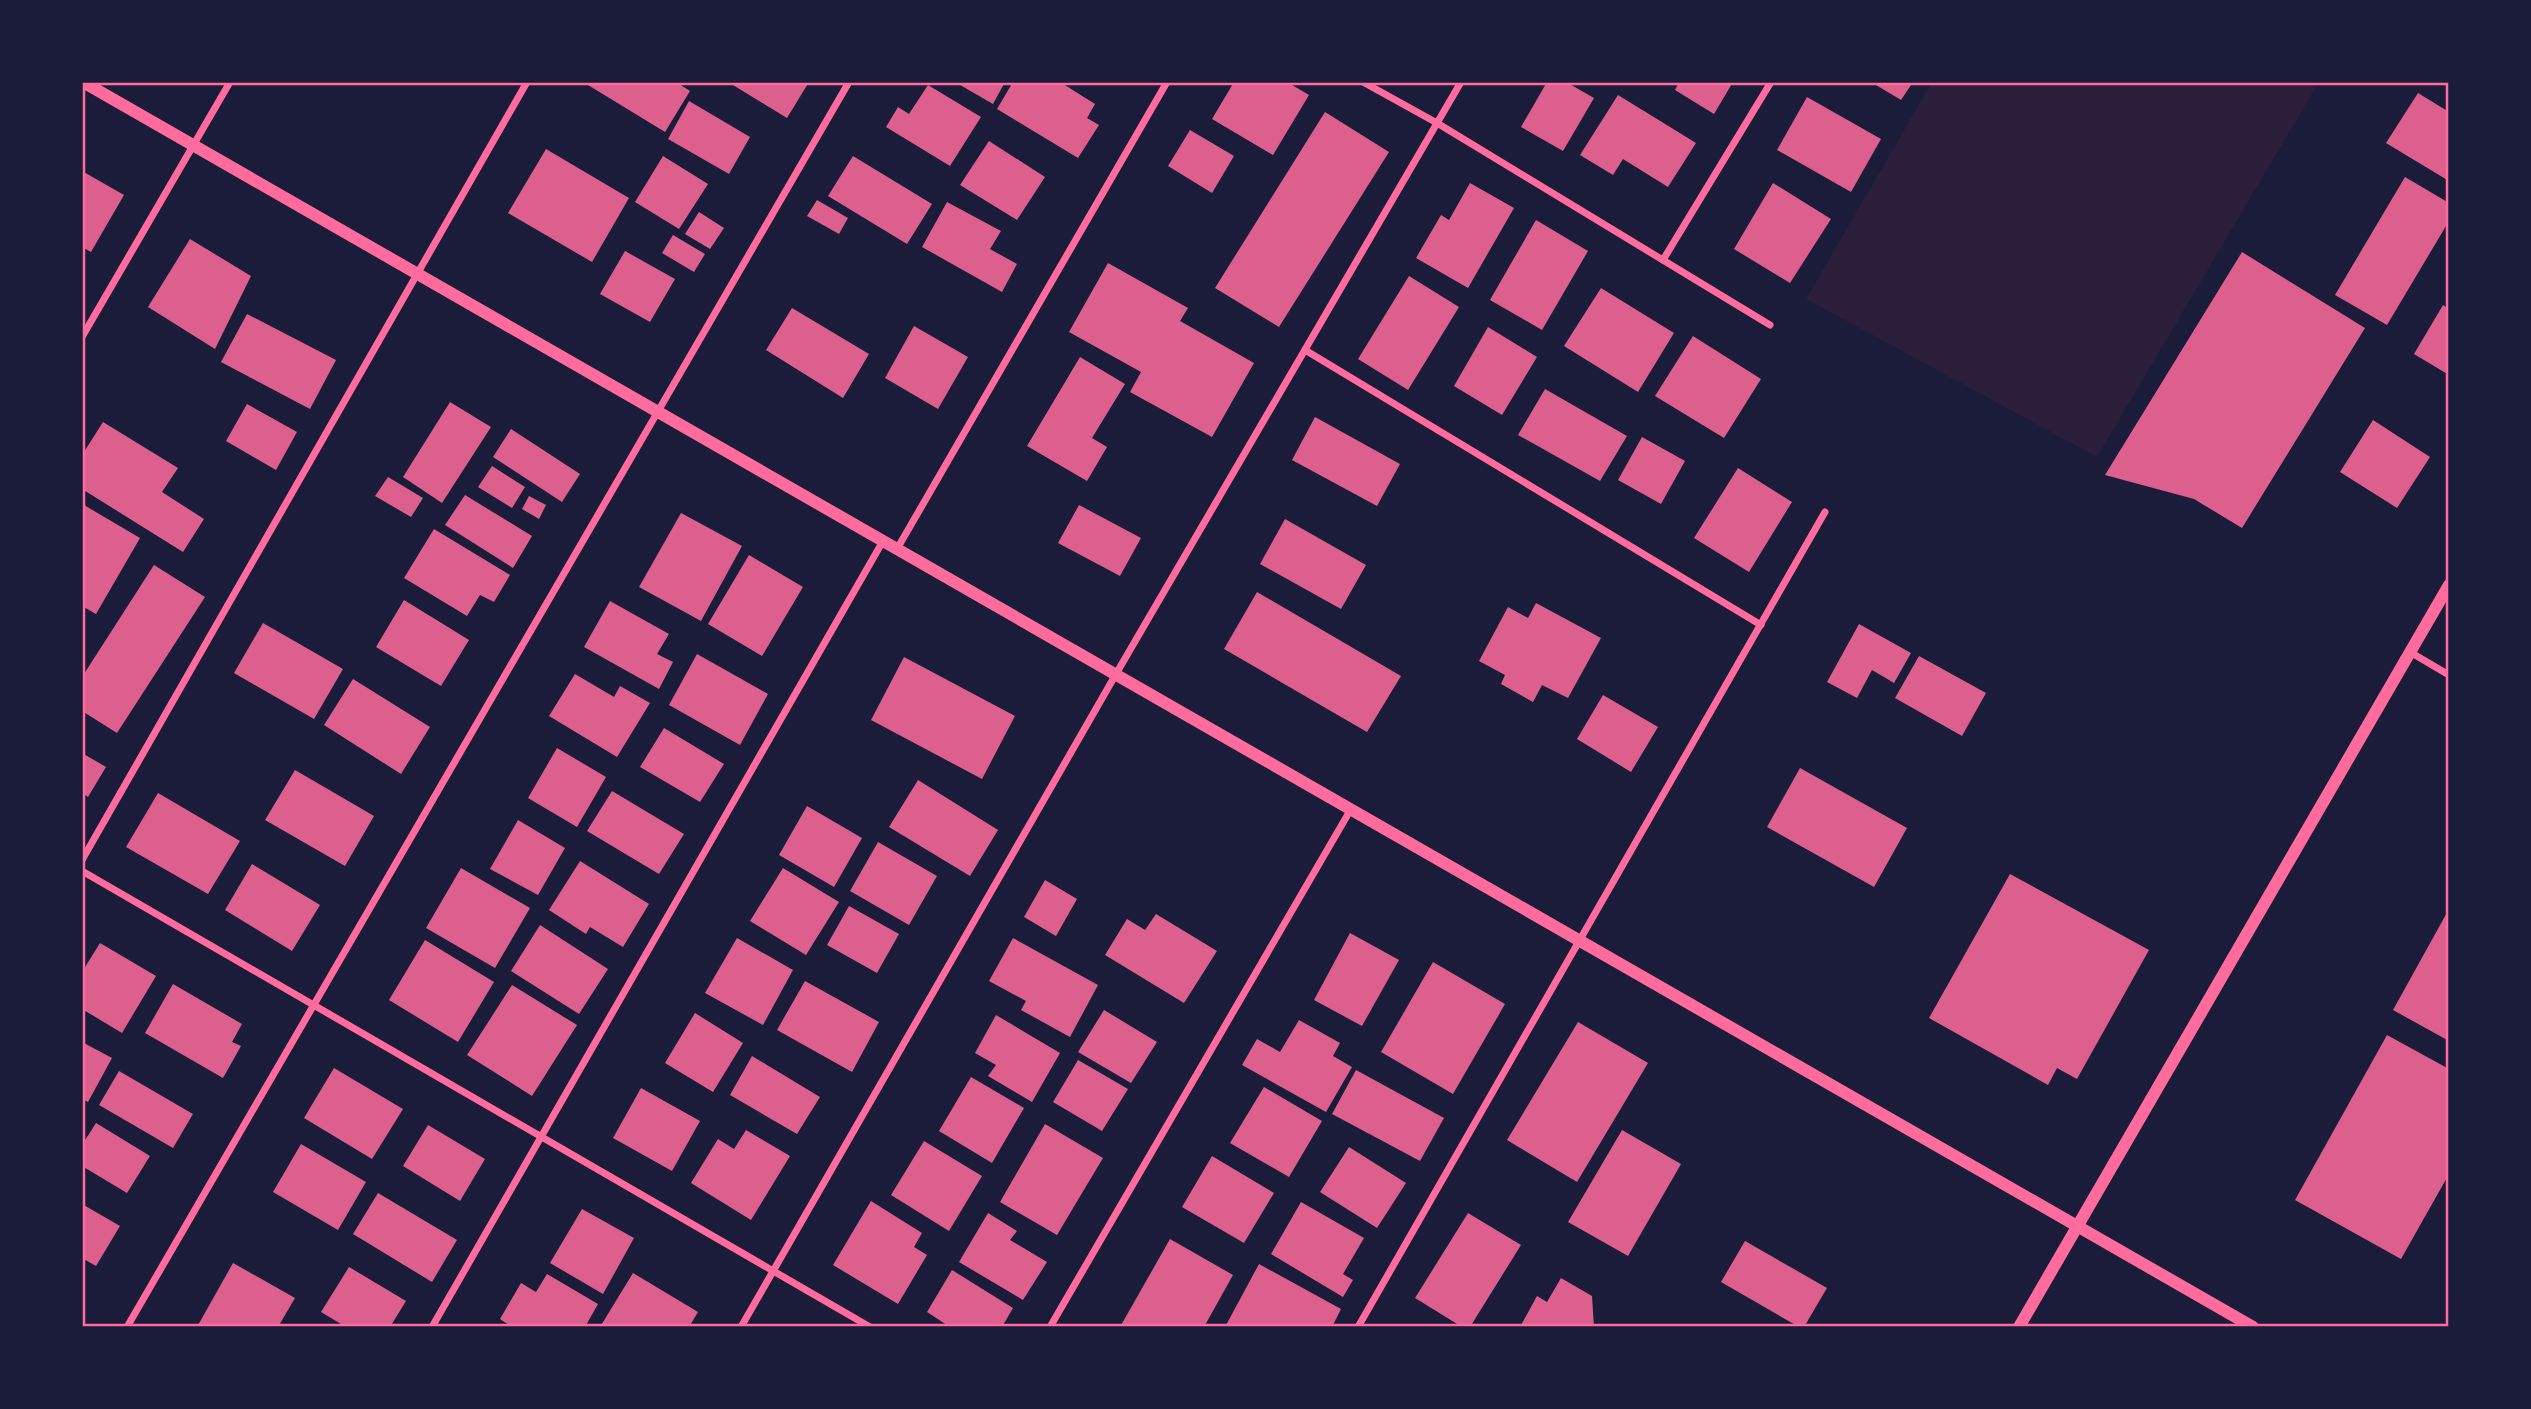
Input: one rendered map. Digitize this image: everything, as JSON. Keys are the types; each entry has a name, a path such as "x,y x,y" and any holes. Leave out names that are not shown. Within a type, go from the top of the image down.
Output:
{"street":[{"path":"83,82 2253,1327"},
{"path":"82,337 230,82"},
{"path":"82,860 527,82"},
{"path":"127,1327 849,82"},
{"path":"897,549 1167,82"},
{"path":"1363,82 1437,123 1770,325"},
{"path":"741,1327 1116,674 1461,82"},
{"path":"1662,260 1772,82"},
{"path":"1305,350 1761,625"},
{"path":"1359,1327 1825,512"},
{"path":"432,1327 883,541"},
{"path":"2019,1327 2449,585"},
{"path":"2410,652 2449,675"},
{"path":"1050,1327 1351,809"},
{"path":"82,871 870,1327"}],"shaded area":[{"path":"1932,82 2319,82 2097,457 1806,299"}],"building":[{"path":"590,82 676,82 690,91 665,132 588,85"},
{"path":"728,82 809,82 787,118"},
{"path":"955,82 1005,82 993,104"},
{"path":"1013,82 1060,82 1095,104 1087,118 1099,125 1078,158 997,109"},
{"path":"1234,82 1287,82 1309,95 1273,155 1212,119"},
{"path":"1547,82 1566,82 1594,98 1563,151 1521,127"},
{"path":"1679,82 1733,82 1714,114 1675,90"},
{"path":"1871,82 1913,82 1901,100"},
{"path":"928,85 981,117 950,166 886,127 898,107 909,114"},
{"path":"2418,93 2449,112 2449,181 2386,143"},
{"path":"1618,95 1696,143 1668,187 1623,159 1613,175 1580,155"},
{"path":"1807,97 1881,139 1851,192 1777,150"},
{"path":"689,101 750,137 729,174 668,139"},
{"path":"1325,112 1389,152 1279,327 1215,288"},
{"path":"1190,130 1234,156 1212,193 1168,166"},
{"path":"989,141 1045,177 1017,220 960,185"},
{"path":"546,149 629,198 592,262 508,213"},
{"path":"663,156 708,184 679,229 635,202"},
{"path":"853,156 932,204 907,244 828,196"},
{"path":"82,171 124,195 91,252 82,247"},
{"path":"2405,177 2449,203 2449,221 2387,325 2335,295"},
{"path":"1470,183 1514,208 1468,288 1416,258 1441,215 1449,220"},
{"path":"1773,183 1831,219 1790,283 1734,249"},
{"path":"817,200 848,218 839,234 807,216"},
{"path":"947,202 1001,231 990,249 1017,264 1002,292 922,247"},
{"path":"699,212 724,228 710,249 685,234"},
{"path":"1536,220 1588,251 1542,330 1490,300"},
{"path":"673,235 705,254 694,272 662,253"},
{"path":"190,239 251,276 215,349 148,307"},
{"path":"625,251 675,279 650,322 600,294"},
{"path":"2242,252 2365,328 2242,528 2194,499 2105,475"},
{"path":"1108,263 1188,308 1180,321 1254,363 1212,437 1130,392 1141,372 1069,332"},
{"path":"1409,276 1459,307 1408,390 1358,359"},
{"path":"1601,288 1674,333 1638,392 1564,346"},
{"path":"2443,305 2449,309 2449,375 2414,354"},
{"path":"792,308 869,354 843,398 766,350"},
{"path":"247,314 336,360 310,409 221,362"},
{"path":"914,326 968,357 938,409 885,378"},
{"path":"1488,327 1537,357 1502,415 1454,386"},
{"path":"1693,336 1761,379 1724,438 1655,396"},
{"path":"1080,357 1125,384 1092,438 1107,447 1087,481 1027,446"},
{"path":"1545,389 1627,436 1600,481 1518,435"},
{"path":"450,402 491,427 442,503 403,477"},
{"path":"247,404 297,432 276,470 226,441"},
{"path":"1315,417 1400,464 1377,506 1292,460"},
{"path":"2373,420 2430,457 2397,508 2340,472"},
{"path":"103,422 178,468 162,492 204,519 183,552 82,489 82,455"},
{"path":"511,429 580,474 562,502 493,457"},
{"path":"1642,437 1685,461 1661,504 1618,480"},
{"path":"492,466 525,487 512,508 478,487"},
{"path":"1738,468 1792,502 1749,572 1694,538"},
{"path":"388,477 423,498 411,517 375,496"},
{"path":"465,495 532,536 513,568 445,525"},
{"path":"529,496 546,505 539,519 522,509"},
{"path":"84,505 140,538 96,614 82,606"},
{"path":"1079,505 1141,538 1120,576 1058,543"},
{"path":"681,513 742,546 701,621 639,587"},
{"path":"1285,519 1366,565 1341,609 1260,564"},
{"path":"434,529 510,575 494,602 480,595 467,616 404,578"},
{"path":"749,555 803,587 762,656 708,624"},
{"path":"154,565 205,597 117,733 82,711 82,677"},
{"path":"1257,592 1401,676 1367,732 1224,649"},
{"path":"404,600 469,640 441,686 376,647"},
{"path":"610,601 669,634 657,654 673,662 659,689 584,647"},
{"path":"1536,603 1601,638 1568,698 1542,685 1533,702 1501,684 1505,675 1479,661 1508,607 1528,618"},
{"path":"263,623 343,669 314,719 234,673"},
{"path":"1859,624 1911,653 1894,683 1872,670 1857,698 1827,682"},
{"path":"697,654 768,694 740,745 669,705"},
{"path":"1919,656 1986,693 1962,736 1895,698"},
{"path":"904,657 1015,716 982,779 871,720"},
{"path":"575,674 614,697 620,686 650,703 617,757 549,716"},
{"path":"353,679 430,727 401,774 324,725"},
{"path":"1603,695 1658,727 1631,772 1577,739"},
{"path":"664,728 724,764 700,802 640,767"},
{"path":"557,748 606,777 577,827 528,798"},
{"path":"82,753 106,767 88,797 82,793"},
{"path":"1800,768 1907,828 1874,887 1767,827"},
{"path":"295,770 374,816 345,866 265,820"},
{"path":"918,780 998,830 970,876 889,827"},
{"path":"612,791 684,834 659,874 587,831"},
{"path":"158,793 240,841 208,894 126,847"},
{"path":"807,806 862,838 834,887 779,855"},
{"path":"518,820 565,848 538,895 490,869"},
{"path":"878,842 937,876 909,925 850,891"},
{"path":"580,861 649,904 623,947 590,927 586,934 549,910"},
{"path":"252,864 320,905 292,951 225,910"},
{"path":"461,868 530,908 495,968 426,928"},
{"path":"783,868 839,902 806,955 750,921"},
{"path":"2010,874 2149,950 2077,1079 2057,1068 2048,1085 1929,1018"},
{"path":"1045,880 1077,899 1056,936 1024,917"},
{"path":"849,906 899,934 877,973 827,945"},
{"path":"2449,909 2449,1041 2393,1010"},
{"path":"1156,914 1217,951 1184,1003 1105,955 1127,919 1145,930"},
{"path":"540,925 608,969 579,1014 511,971"},
{"path":"1350,933 1399,960 1362,1026 1314,1000"},
{"path":"737,938 793,970 763,1025 705,993"},
{"path":"1013,938 1098,985 1070,1037 1021,1010 1026,1001 989,981"},
{"path":"425,940 494,982 458,1042 389,1000"},
{"path":"100,943 156,976 122,1033 82,1009 82,972"},
{"path":"1433,962 1505,1004 1453,1094 1381,1052"},
{"path":"805,981 879,1022 852,1072 777,1030"},
{"path":"173,984 242,1024 232,1042 241,1046 223,1078 145,1033"},
{"path":"512,985 577,1025 532,1096 467,1055"},
{"path":"1104,1010 1157,1042 1131,1083 1078,1052"},
{"path":"695,1013 743,1043 713,1092 665,1063"},
{"path":"996,1015 1060,1053 1032,1102 988,1076 996,1065 975,1053"},
{"path":"1299,1020 1340,1043 1333,1056 1352,1067 1326,1112 1242,1065 1257,1039 1280,1052"},
{"path":"1578,1022 1648,1063 1577,1182 1507,1140"},
{"path":"2387,1035 2449,1069 2449,1174 2401,1259 2295,1200"},
{"path":"82,1042 112,1058 88,1102 82,1099"},
{"path":"752,1056 820,1097 797,1134 730,1095"},
{"path":"1078,1060 1128,1089 1102,1131 1053,1102"},
{"path":"334,1068 403,1109 372,1159 304,1118"},
{"path":"1356,1070 1444,1118 1420,1161 1332,1114"},
{"path":"119,1071 193,1114 173,1148 99,1105"},
{"path":"971,1077 1024,1108 992,1163 939,1131"},
{"path":"1264,1087 1322,1121 1289,1177 1230,1143"},
{"path":"641,1088 700,1121 672,1171 613,1138"},
{"path":"96,1123 150,1156 127,1193 82,1166 82,1145"},
{"path":"1045,1124 1103,1158 1057,1235 1000,1202"},
{"path":"428,1125 485,1159 460,1201 403,1166"},
{"path":"746,1130 790,1156 751,1220 691,1183 718,1139 734,1149"},
{"path":"1622,1130 1681,1164 1628,1256 1568,1222"},
{"path":"924,1141 982,1176 949,1231 891,1195"},
{"path":"301,1144 366,1182 338,1230 273,1192"},
{"path":"1349,1147 1406,1183 1377,1228 1320,1192"},
{"path":"1212,1156 1274,1193 1244,1243 1182,1207"},
{"path":"378,1193 457,1240 432,1282 353,1234"},
{"path":"871,1201 922,1233 914,1247 927,1255 898,1304 833,1265"},
{"path":"1301,1202 1364,1238 1343,1274 1353,1280 1343,1297 1271,1254"},
{"path":"82,1204 120,1226 96,1266 82,1258"},
{"path":"582,1209 634,1238 603,1294 550,1263"},
{"path":"988,1213 1017,1231 1010,1240 1047,1262 1023,1300 959,1262"},
{"path":"1468,1213 1521,1245 1470,1327 1462,1327 1415,1298"},
{"path":"1170,1239 1233,1275 1204,1327 1120,1327"},
{"path":"1745,1241 1827,1288 1804,1327 1799,1327 1721,1282"},
{"path":"233,1263 295,1298 278,1327 197,1327"},
{"path":"1259,1264 1341,1309 1332,1327 1225,1327"},
{"path":"349,1267 406,1301 390,1327 346,1327 321,1312"},
{"path":"952,1270 1013,1308 1002,1327 950,1327 927,1312"},
{"path":"633,1273 698,1312 689,1327 600,1327"},
{"path":"547,1274 598,1304 585,1327 512,1327 500,1319 521,1283 536,1292"},
{"path":"1561,1278 1592,1296 1594,1327 1520,1327 1537,1296 1547,1302"}]}
